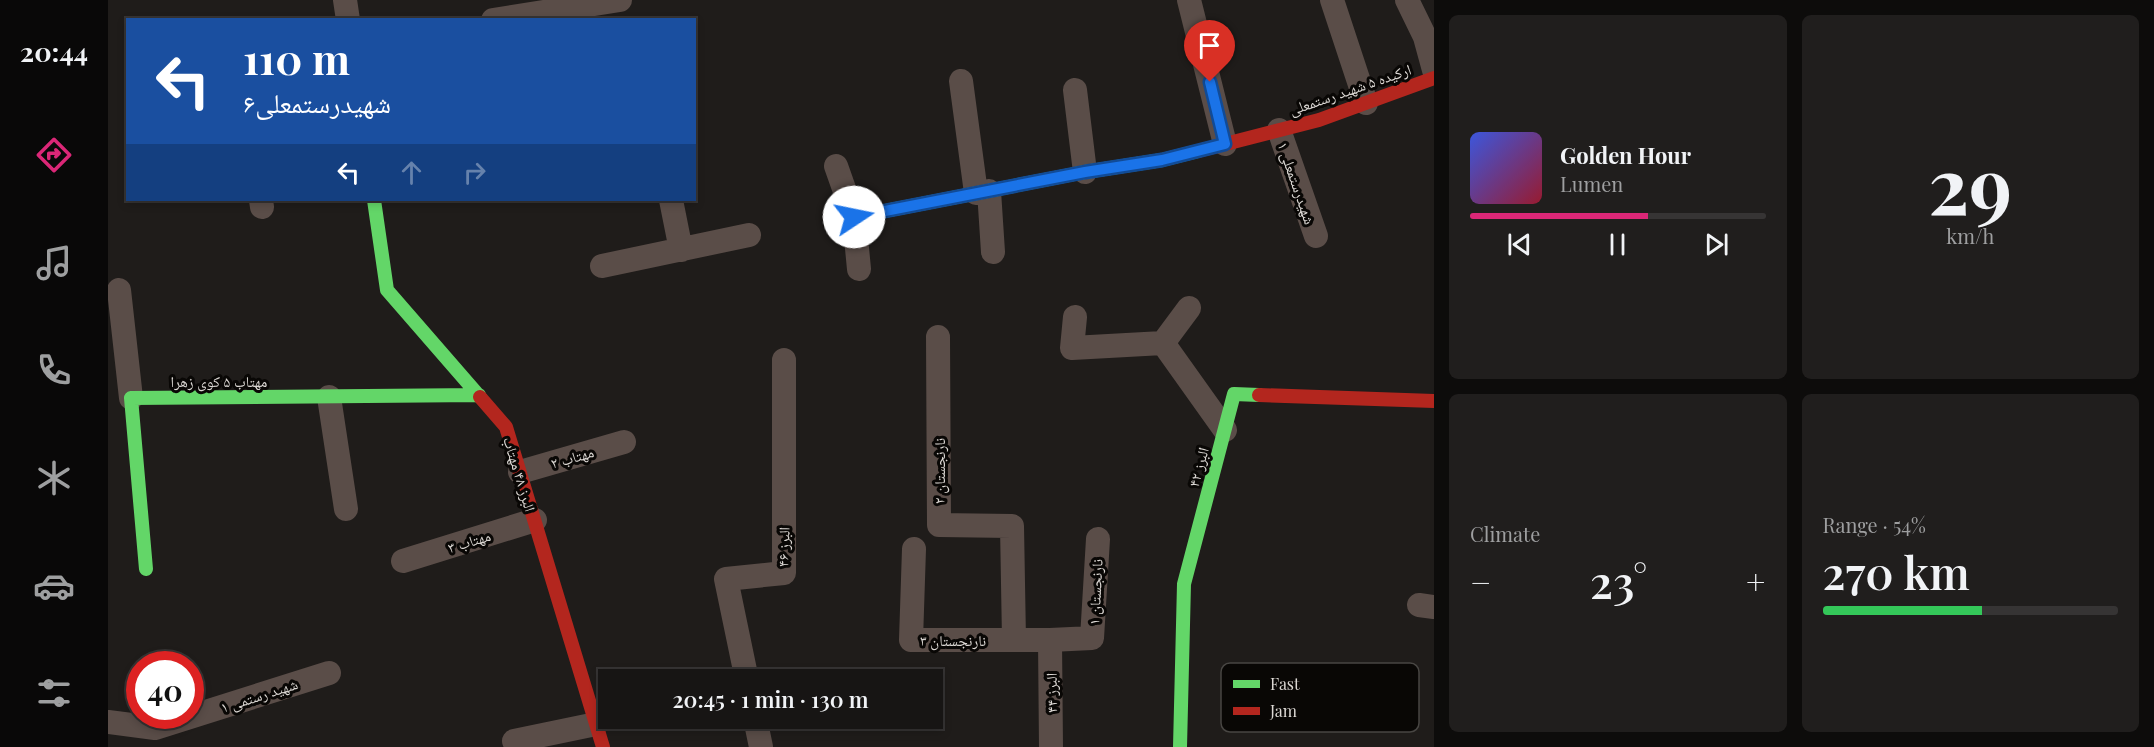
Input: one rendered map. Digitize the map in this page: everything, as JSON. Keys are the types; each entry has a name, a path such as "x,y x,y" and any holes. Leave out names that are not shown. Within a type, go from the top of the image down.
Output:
{"street":[{"path":"345,0 348,18"},
{"path":"506,18 620,0"},
{"path":"1189,0 1225,144"},
{"path":"1332,0 1366,103"},
{"path":"1407,0 1425,37 1434,70"},
{"name":"ارکیده ۵ شهید رستمعلی","path":"854,217 1085,172 1162,160 1318,120 1434,78"},
{"path":"961,81 993,252"},
{"path":"1075,90 1085,172"},
{"name":"شهیدرستمعلی ۱","path":"1279,130 1316,236"},
{"path":"836,166 854,217 859,270"},
{"name":"البرز ۴۸ مهتاب","path":"374,201 387,290 506,427 603,747"},
{"path":"671,201 681,250"},
{"path":"602,266 749,235"},
{"path":"119,290 132,398 146,569"},
{"path":"1075,317 1072,348 1162,343 1189,308"},
{"name":"نارنجستان ۲","path":"939,337 939,525 1012,526 1014,640"},
{"path":"1162,343 1225,430"},
{"name":"البرز ۴۶","path":"745,669 726,579 784,573 784,360"},
{"name":"البرز ۴۲","path":"1180,747 1184,584 1234,394 1434,401"},
{"name":"مهتاب ۵ کوی زهرا","path":"132,398 479,395"},
{"path":"329,397 346,508"},
{"name":"مهتاب ۲","path":"520,472 624,442"},
{"name":"مهتاب ۳","path":"403,561 535,520"},
{"name":"نارنجستان ۱","path":"1050,640 1092,638 1098,539"},
{"name":"نارنجستان ۳","path":"914,549 911,640 1050,640"},
{"name":"البرز ۴۴","path":"1050,640 1051,747"},
{"name":"شهید رستمی ۱","path":"157,738 329,673"},
{"path":"108,722 157,738"},
{"path":"514,741 596,724"},
{"path":"757,729 761,747"}],"traffic: fast":[{"path":"854,217 1085,172 1162,160 1198,151"},
{"path":"374,201 387,290 480,397"},
{"path":"1180,747 1184,584 1234,394 1259,395"},
{"path":"146,569 131,398 479,395"}],"traffic: jam":[{"path":"1198,151 1319,120 1434,78"},
{"path":"1259,395 1434,401"},
{"path":"480,397 506,427 603,747"}],"route":[{"path":"854,217 1085,172 1162,160 1225,144 1210,82"}]}
